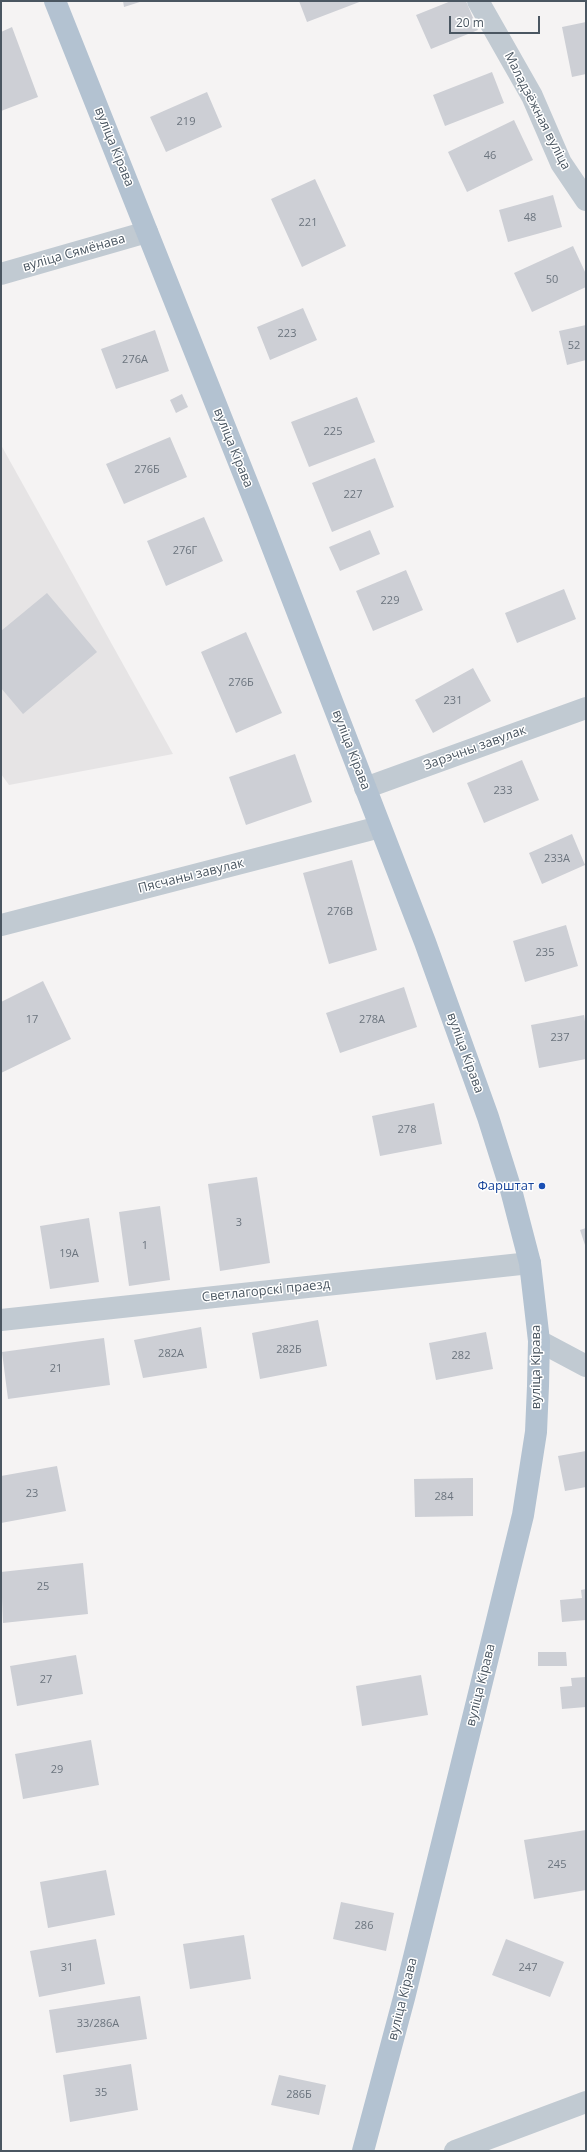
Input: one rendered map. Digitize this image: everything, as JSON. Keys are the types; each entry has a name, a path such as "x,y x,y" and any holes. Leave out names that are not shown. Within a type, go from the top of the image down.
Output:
{"main road":[{"name":"вуліца Кірава","path":"55,1 148,232 313,651 425,942 488,1117 511,1190 530,1263 539,1341 536,1432 523,1515 404,1998 363,2151"}],"street":[{"name":"Маладзёжная вуліца","path":"478,1 532,96 562,163 586,200"},
{"name":"вуліца Сямёнава","path":"1,274 148,232"},
{"name":"Зарэчны завулак","path":"365,788 586,708"},
{"name":"Пясчаны завулак","path":"1,925 380,827"},
{"name":"Светлагорскі праезд","path":"1,1320 530,1263"},
{"path":"539,1341 586,1366"},
{"path":"455,2151 586,2102"}],"shaded area":[{"path":"1,445 173,754 9,785 1,774"}],"building":[{"path":"123,1 143,1 124,7"},
{"path":"299,1 362,1 307,22"},
{"path":"451,1 466,1 478,30 431,49 416,15"},
{"path":"586,22 586,74 572,77 562,27"},
{"path":"12,27 38,97 1,111 1,32"},
{"path":"492,72 504,103 445,126 433,95"},
{"path":"207,92 222,127 166,152 150,117"},
{"path":"514,120 533,160 467,192 448,152"},
{"path":"315,179 346,246 302,267 271,199"},
{"path":"553,195 562,227 508,242 499,210"},
{"path":"573,246 586,274 586,287 532,312 514,273"},
{"path":"303,308 317,340 270,360 257,327"},
{"path":"586,325 586,360 567,365 559,331"},
{"path":"155,330 169,371 116,389 101,349"},
{"path":"182,394 188,407 176,413 170,400"},
{"path":"357,397 375,442 309,467 291,422"},
{"path":"170,437 187,477 124,504 106,464"},
{"path":"375,458 394,507 332,532 312,483"},
{"path":"204,517 223,561 166,586 147,541"},
{"path":"370,530 380,554 340,571 329,547"},
{"path":"406,570 423,610 373,631 356,591"},
{"path":"564,589 576,619 517,643 505,613"},
{"path":"47,593 97,652 23,714 1,688 1,631"},
{"path":"246,632 282,713 236,733 201,652"},
{"path":"473,668 491,701 433,733 415,700"},
{"path":"295,754 312,802 246,825 229,777"},
{"path":"522,760 539,800 484,823 467,783"},
{"path":"572,834 585,865 542,884 529,853"},
{"path":"352,860 377,950 329,964 303,873"},
{"path":"566,925 578,966 525,982 513,941"},
{"path":"43,981 71,1039 1,1073 1,1002"},
{"path":"404,987 417,1027 340,1053 326,1013"},
{"path":"584,1015 586,1028 586,1059 539,1068 531,1025"},
{"path":"434,1103 442,1144 380,1156 372,1116"},
{"path":"257,1177 270,1263 220,1271 208,1184"},
{"path":"160,1206 170,1280 129,1286 119,1212"},
{"path":"89,1218 99,1282 50,1289 40,1226"},
{"path":"586,1228 586,1248 580,1230"},
{"path":"318,1320 327,1366 260,1379 252,1333"},
{"path":"201,1327 207,1368 143,1378 134,1340"},
{"path":"486,1332 493,1369 436,1380 429,1343"},
{"path":"104,1338 110,1385 8,1399 2,1352"},
{"path":"586,1451 586,1487 565,1491 558,1456"},
{"path":"57,1466 66,1511 1,1523 1,1476"},
{"path":"473,1478 473,1516 415,1517 414,1479"},
{"path":"83,1563 88,1614 3,1623 1,1572"},
{"path":"586,1589 586,1620 562,1622 560,1600 582,1598 581,1590"},
{"path":"538,1652 566,1652 567,1666 538,1666"},
{"path":"76,1655 83,1694 17,1706 10,1666"},
{"path":"421,1675 428,1715 362,1726 356,1686"},
{"path":"586,1677 586,1707 562,1709 560,1687 572,1686 571,1678"},
{"path":"91,1740 99,1785 23,1799 15,1754"},
{"path":"586,1830 586,1890 534,1899 524,1840"},
{"path":"106,1870 115,1915 48,1928 40,1882"},
{"path":"341,1902 394,1913 386,1951 333,1939"},
{"path":"244,1935 251,1979 190,1989 183,1944"},
{"path":"96,1939 105,1984 39,1997 30,1951"},
{"path":"506,1939 564,1962 550,1997 492,1975"},
{"path":"140,1996 147,2039 56,2053 49,2010"},
{"path":"131,2064 138,2110 70,2122 63,2075"},
{"path":"279,2075 326,2085 319,2115 271,2105"}],"place":[{"name":"Фарштат","path":"542,1186"}]}
